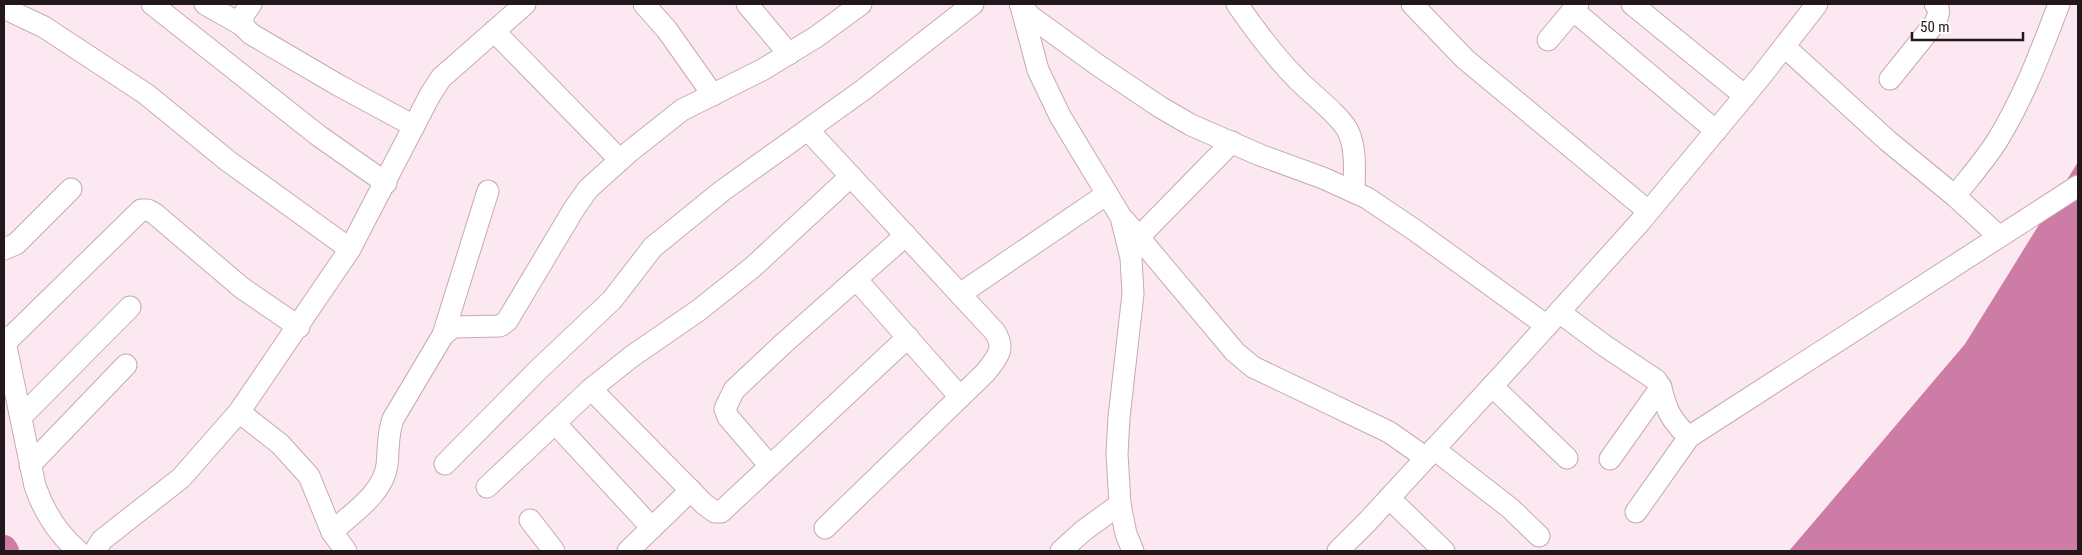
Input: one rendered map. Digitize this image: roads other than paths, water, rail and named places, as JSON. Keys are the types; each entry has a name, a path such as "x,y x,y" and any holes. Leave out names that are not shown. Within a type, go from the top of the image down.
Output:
{"street":[{"path":"152,4 319,136 386,183"},
{"path":"205,4 242,25 251,34 338,85 414,126"},
{"path":"242,25 244,14 251,4"},
{"path":"95,551 102,540 181,478 239,412 350,249 441,78 525,4"},
{"path":"644,4 667,30 712,95"},
{"path":"747,4 789,54"},
{"path":"443,335 452,326 500,326 507,320 574,208 588,189 620,160 682,110 762,70 816,37 861,4"},
{"path":"445,464 538,370 612,300 653,247 722,191 863,90 973,4"},
{"path":"1237,4 1256,31 1290,72 1348,130 1352,142 1354,162 1354,192"},
{"path":"1412,4 1465,59 1648,211"},
{"path":"1632,4 1745,96"},
{"path":"1338,551 1492,386 1648,211 1745,96 1817,4"},
{"path":"1890,78 1935,23 1939,13 1938,6 1935,4"},
{"path":"1955,196 1996,142 2010,119 2030,80 2059,4"},
{"path":"1020,5 1030,16 1160,107 1191,125 1323,178 1367,198 1553,319 1605,346 1649,374 1661,387 1666,407 1673,420 1688,437"},
{"path":"1020,5 1038,70 1060,116 1121,217 1235,352 1253,367 1362,418 1430,454 1510,508 1539,536"},
{"path":"1548,40 1575,7 1716,131"},
{"path":"4,8 44,28 146,94 228,161 350,249"},
{"path":"494,31 620,160"},
{"path":"1785,47 1888,141 1955,196 1993,231"},
{"path":"808,130 995,332 1000,341 1001,348 986,372 825,528"},
{"path":"1138,237 1232,142"},
{"path":"487,487 592,389 631,358 699,310 753,267 851,176"},
{"path":"1636,512 1688,437 2078,186"},
{"path":"4,249 16,244 71,189"},
{"path":"332,532 378,489 384,479 387,464 388,434 393,419 443,335 488,191"},
{"path":"960,294 1107,194"},
{"path":"78,551 55,527 41,504 34,486 4,340 141,210 148,210 155,214 242,288 298,327"},
{"path":"1121,217 1131,258 1133,294 1119,417 1118,454 1120,504 1126,534 1132,551"},
{"path":"770,466 728,417 725,409 734,390 906,235"},
{"path":"856,279 960,397"},
{"path":"21,417 130,307"},
{"path":"592,389 714,512 721,512 908,337"},
{"path":"30,465 126,365"},
{"path":"1492,386 1567,458"},
{"path":"1610,459 1661,387"},
{"path":"239,412 280,444 304,469 309,476 332,532 346,551"},
{"path":"555,423 652,528"},
{"path":"628,551 691,490"},
{"path":"1389,498 1444,551"},
{"path":"1060,551 1083,531 1120,504"},
{"path":"530,520 554,551"}]}
